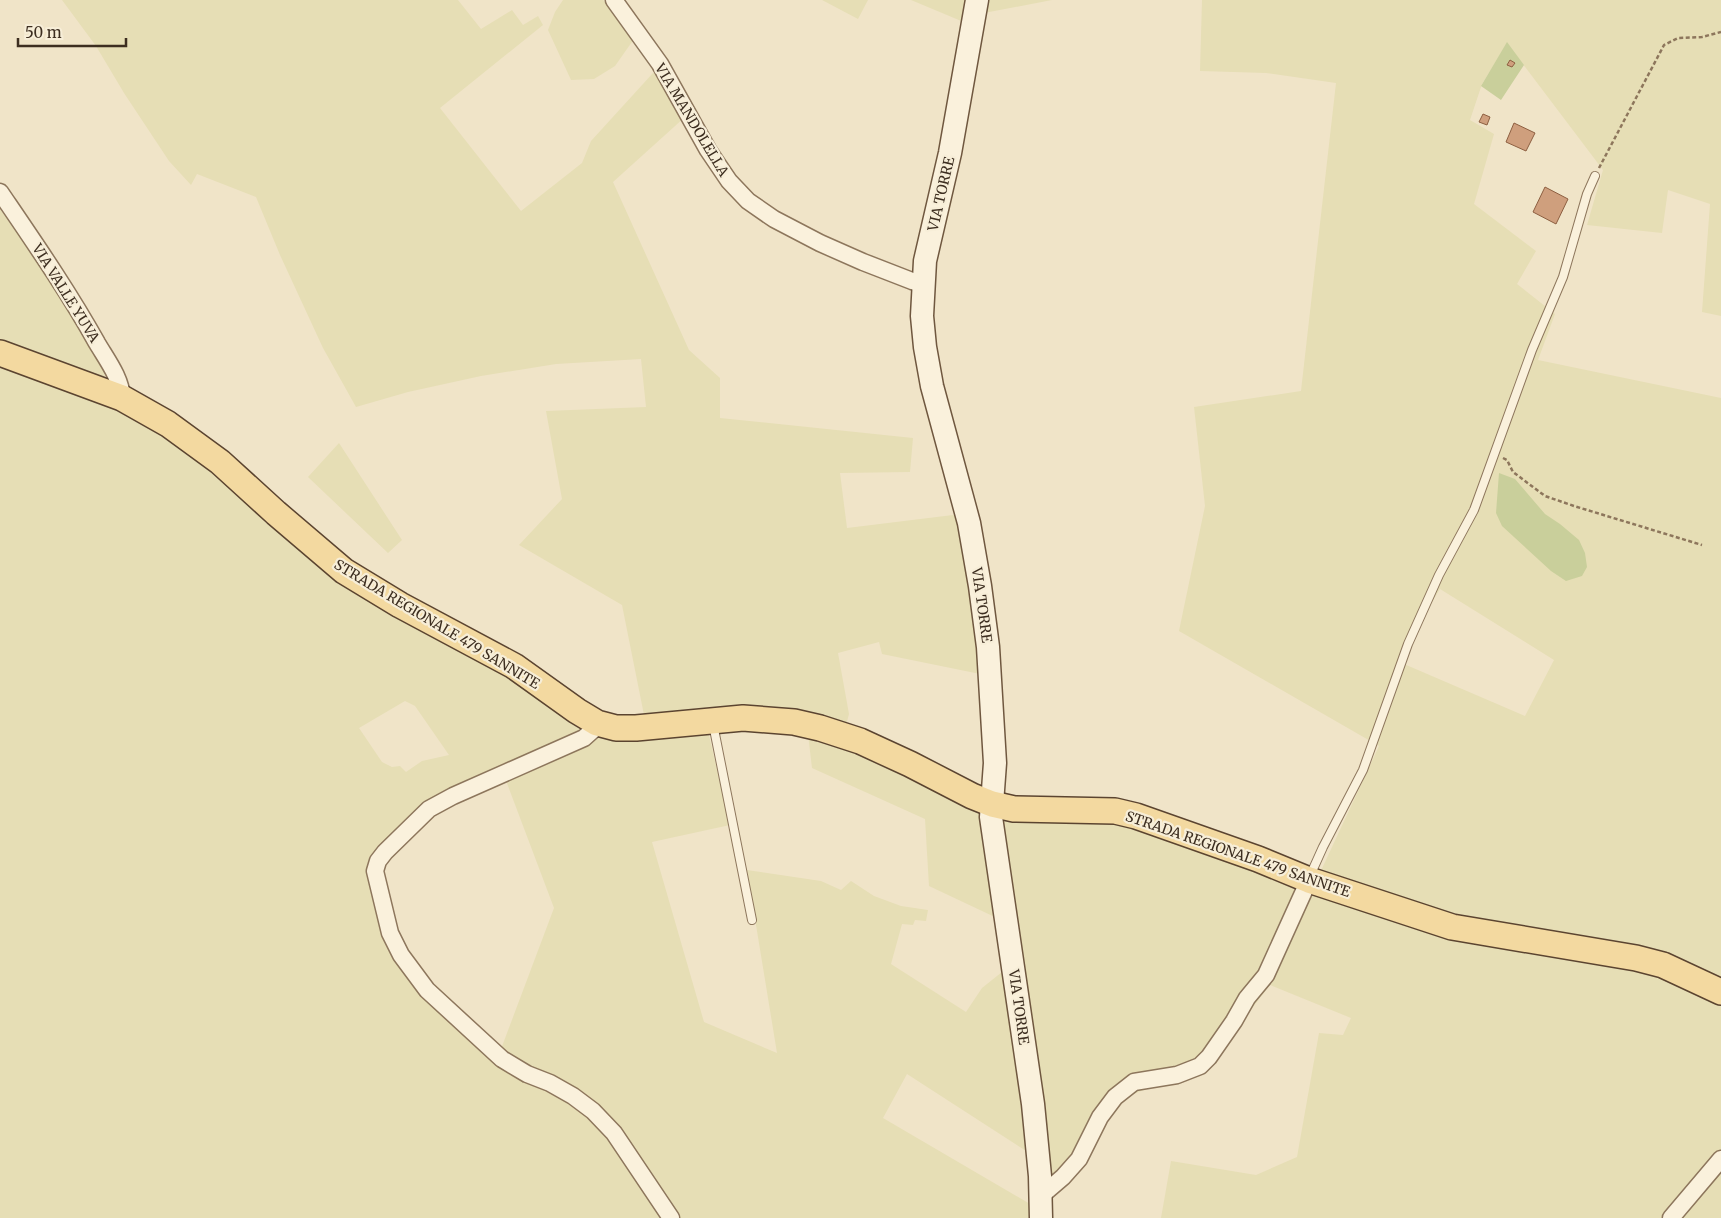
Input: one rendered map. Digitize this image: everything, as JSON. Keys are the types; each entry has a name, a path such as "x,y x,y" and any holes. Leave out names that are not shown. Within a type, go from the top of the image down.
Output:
{"main road":[{"name":"VIA TORRE","path":"977,0 950,153 925,261 922,316 932,386 969,523 980,586 988,647 995,764 991,817 1033,1104 1042,1194 1041,1218"},
{"name":"STRADA REGIONALE 479 SANNITE","path":"0,352 122,398 168,424 220,462 276,514 344,571 400,605 514,666 597,723 616,728 636,728 743,718 770,719 820,728 868,745 992,804 1014,809 1115,811 1136,816 1258,859 1309,880 1452,927 1612,953 1663,965 1721,992"}],"street":[{"name":"VIA MANDOLELLA","path":"614,0 660,64 708,150 729,181 748,201 774,219 820,242 863,262 923,284"},
{"name":"VIA VALLE YUVA","path":"0,192 45,256 91,331 118,379 122,398"},
{"path":"597,723 584,738 453,796 430,809 385,852 378,861 375,872 390,933 401,955 427,990 502,1059 573,1096 593,1111 614,1133 671,1218"},
{"path":"1042,1194 1063,1177 1079,1159 1100,1117 1115,1097 1134,1082 1177,1075 1200,1066 1209,1057 1234,1021 1247,998 1266,975 1309,880"},
{"path":"1671,1218 1721,1159"}],"lane":[{"path":"1309,880 1323,847 1363,770 1408,644 1439,575 1474,510 1532,350 1563,277 1587,194 1595,176"},
{"path":"712,720 752,920"}],"path":[{"path":"1595,176 1664,45 1678,38 1702,37 1721,32"},
{"path":"1495,454 1507,460 1513,472 1545,496 1702,545"}],"shaded area":[{"path":"62,0 458,0 481,29 512,10 523,25 538,16 543,25 440,108 521,211 582,163 591,141 653,73 657,73 685,117 613,182 689,350 720,378 720,418 913,438 910,472 840,473 847,528 961,514 985,675 882,654 879,642 838,653 849,714 845,729 645,720 622,605 519,545 562,499 546,411 646,407 641,359 556,364 481,376 408,392 356,407 323,348 280,255 256,197 197,174 191,185 169,161 124,93 96,46"},
{"path":"563,0 603,0 609,5 634,39 615,66 594,79 571,80 548,30 555,12"},
{"path":"822,0 868,0 858,19"},
{"path":"911,0 971,0 966,23"},
{"path":"986,0 1052,0 984,13"},
{"path":"1202,0 1721,0 1721,316 1702,312 1710,204 1668,190 1662,233 1587,225 1603,170 1507,43 1482,84 1470,120 1494,134 1474,204 1536,251 1517,284 1555,314 1538,360 1721,398 1721,984 1491,927 1319,875 1379,746 1179,631 1205,506 1194,407 1301,391 1336,83 1266,73 1200,71","holes":["1440,589 1554,660 1525,716 1404,664 1417,627"]},
{"path":"0,209 33,254 103,366 106,385 0,344"},
{"path":"0,363 143,420 479,657 571,719 707,727 730,825 652,842 704,1022 777,1053 747,870 821,881 841,890 851,881 874,896 901,906 928,910 926,921 915,920 913,925 902,924 891,964 966,1012 982,988 1002,972 1008,970 999,919 929,886 925,819 812,768 808,734 906,773 1114,821 1660,974 1721,1003 1721,1218 1161,1218 1171,1161 1256,1175 1297,1157 1319,1033 1343,1035 1351,1018 1270,985 1200,1076 1149,1088 1121,1099 1061,1189 1034,1156 907,1074 883,1118 1054,1218 0,1218","holes":["405,701 415,706 449,755 422,761 406,772 400,766 392,767 382,762 359,728","505,778 554,908 501,1049 458,1013 415,966 395,932 378,868 420,824 449,804"]},
{"path":"339,443 402,540 388,553 308,477"}],"green space":[{"path":"1507,42 1524,65 1501,100 1481,86"},
{"path":"1499,473 1515,479 1545,514 1579,540 1585,553 1587,567 1582,576 1566,581 1551,571 1502,526 1496,513"}],"building":[{"path":"1510,60 1515,63 1512,67 1507,65"},
{"path":"1483,114 1490,117 1487,125 1479,122"},
{"path":"1514,123 1535,133 1526,151 1506,142"},
{"path":"1545,187 1568,199 1556,224 1533,212"}]}
